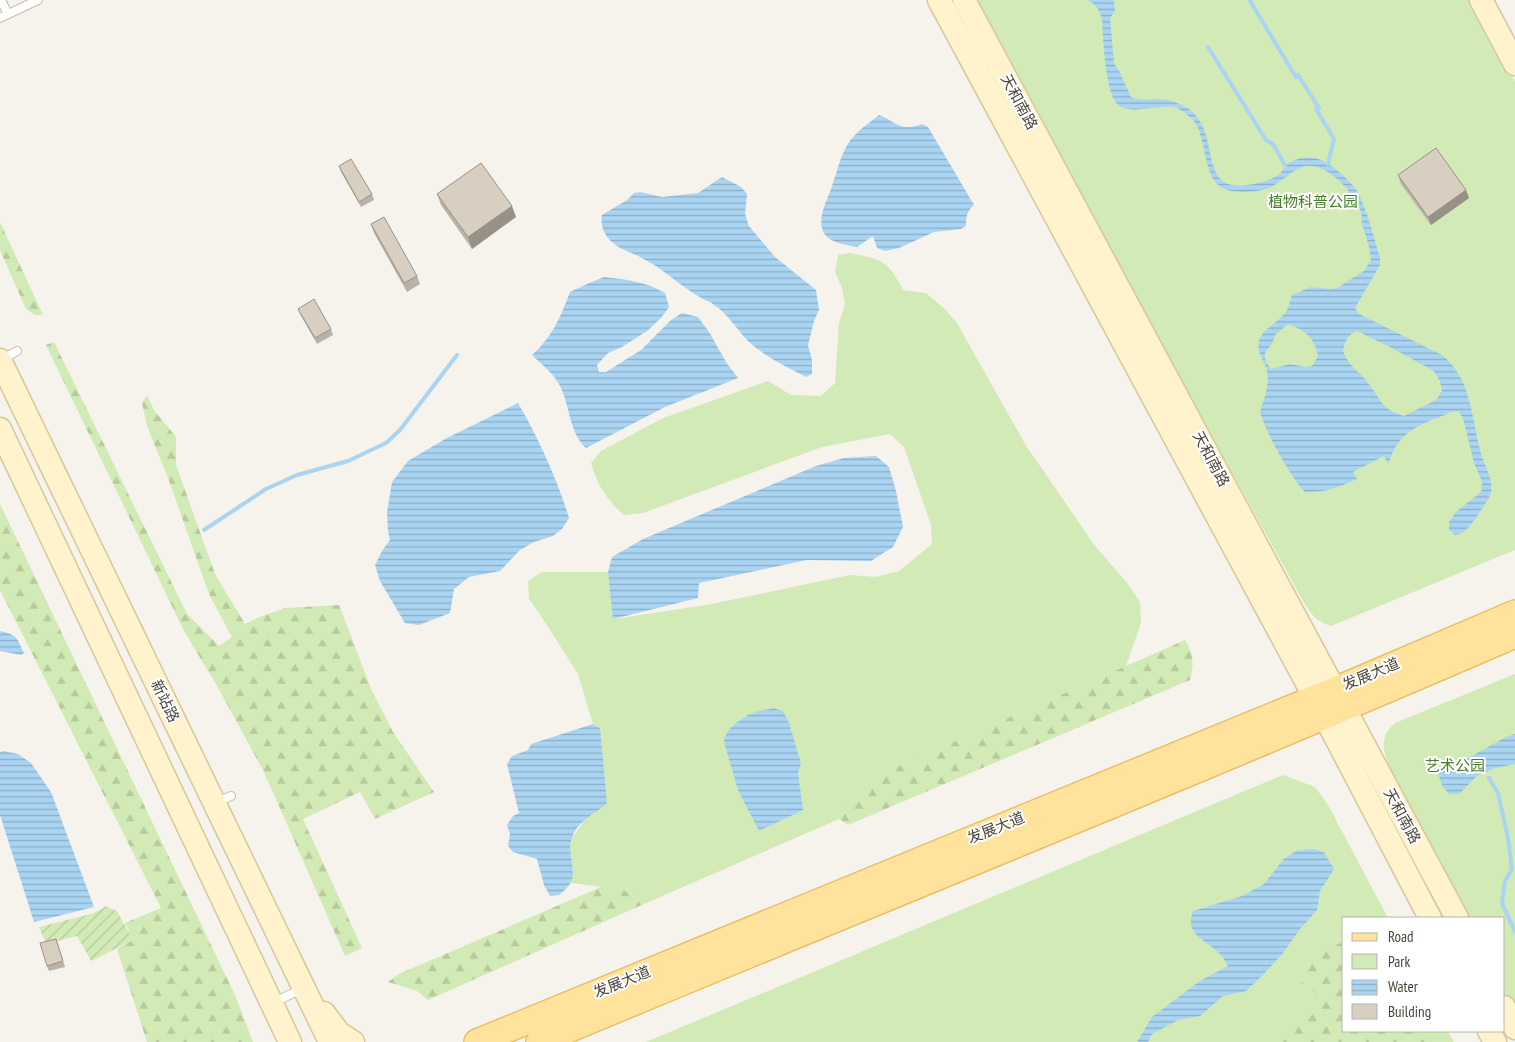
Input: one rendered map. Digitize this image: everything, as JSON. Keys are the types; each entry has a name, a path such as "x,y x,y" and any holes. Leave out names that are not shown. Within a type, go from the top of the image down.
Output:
{"main road":[{"name":"发展大道","path":"539,1042 752,953 1330,703 1515,613"},
{"name":"发展大道","path":"477,1042 1330,703 1515,635"}],"street":[{"name":"天和南路","path":"940,0 1330,703 1456,917"},
{"name":"天和南路","path":"964,0 1330,703 1430,917"},
{"path":"1481,0 1515,64"},
{"path":"1497,0 1515,34"},
{"name":"新站路","path":"6,357 223,800 287,953 330,1042"},
{"path":"0,429 290,1042"},
{"path":"287,953 321,1009 339,1033 354,1042"},
{"path":"254,965 283,1042"},
{"path":"1505,1009 1515,1028"},
{"path":"465,1042 500,1032"}],"lane":[{"path":"1,0 4,16 38,0"},
{"path":"272,1003 304,988"}],"green space":[{"name":"植物科普公园","path":"974,0 1471,0 1515,82 1515,550 1331,626 1314,617 1303,601 1227,463 1207,434"},
{"path":"0,222 43,315 35,315 26,309 0,250"},
{"path":"850,253 870,257 882,262 892,272 903,290 926,293 945,309 957,323 1025,444 1095,546 1128,584 1140,602 1141,623 1126,666 874,777 860,791 839,819 644,904 617,886 601,887 571,883 573,872 569,855 572,838 586,818 600,728 593,724 578,674 529,599 528,581 542,572 608,572 614,619 712,604 850,575 876,577 899,571 932,544 931,525 904,447 890,434 822,447 643,513 624,515 603,492 591,463 601,451 663,418 768,381 791,395 821,396 835,383 839,323 845,304 842,288 835,272 838,255"},
{"path":"54,342 187,614 219,646 232,637 209,594 168,478 147,426 142,403 147,395 154,410 176,437 176,465 215,574 245,624 285,608 339,605 372,691 393,732 434,792 375,819 360,792 303,819 362,948 345,956 264,772 216,684 184,631 46,345"},
{"path":"0,504 235,995 253,1042 147,1042 117,949 133,940 125,923 161,908 0,590"},
{"path":"1185,640 1192,659 1190,680 848,825 839,819 860,791 874,777"},
{"name":"艺术公园","path":"1515,674 1515,1018 1505,999 1505,917 1464,917 1387,761 1384,741 1389,729 1395,723"},
{"path":"1283,775 1315,787 1328,805 1387,917 1342,917 1342,1032 1449,1032 1454,1042 646,1042"},
{"path":"617,886 644,904 428,1000 417,991 388,982 399,974 601,887"},
{"path":"106,906 117,911 133,940 91,961 77,936 46,944 39,927 94,913"},
{"path":"1342,944 1342,1032 1423,1032 1427,1042 1279,1042 1319,999 1312,989 1301,984 1308,969 1317,957 1329,947"}],"water":[{"path":"1087,0 1114,0 1115,11 1110,18 1114,63 1131,97 1170,101 1190,110 1200,122 1206,136 1218,176 1227,183 1242,186 1265,181 1278,176 1288,163 1310,158 1326,162 1332,166 1357,191 1370,224 1380,258 1380,265 1355,308 1359,314 1442,355 1452,365 1465,387 1481,453 1492,488 1490,496 1465,531 1455,535 1449,530 1449,522 1456,512 1481,492 1482,481 1474,463 1463,418 1458,411 1413,429 1399,443 1388,464 1384,456 1353,472 1357,479 1332,489 1312,492 1305,492 1299,485 1273,442 1260,412 1266,392 1268,376 1258,345 1263,333 1285,313 1292,295 1311,287 1337,288 1364,271 1371,260 1358,204 1338,179 1320,168 1311,166 1298,169 1264,190 1242,192 1222,187 1214,180 1210,171 1198,127 1186,113 1173,107 1129,109 1117,104 1107,76 1100,12 1093,3","holes":["1288,324 1304,332 1312,340 1318,356 1312,366 1305,367 1290,364 1271,369 1267,363 1265,358 1266,351 1275,335","1357,331 1434,371 1440,381 1442,391 1436,400 1404,416 1389,410 1345,356 1343,351 1347,339"]},
{"path":"879,115 899,126 908,127 922,124 928,127 974,205 967,214 966,226 961,229 934,232 899,248 885,251 877,248 873,236 857,247 838,243 825,235 821,219 822,213 844,151 858,132"},
{"path":"722,177 741,187 747,194 745,214 749,226 775,257 816,290 819,310 808,345 812,360 812,374 806,377 760,351 711,302 704,300 650,262 616,245 603,230 602,215 627,200 634,193 640,192 662,197 698,193"},
{"path":"604,277 636,282 657,289 665,293 669,307 661,318 647,331 622,347 608,353 597,365 599,372 606,372 641,350 671,320 682,313 698,317 738,378 665,407 586,448 576,434 559,384 550,372 532,355 555,326 570,292"},
{"path":"518,403 547,459 569,518 562,529 553,536 534,542 520,550 500,571 469,577 454,589 450,613 419,625 405,623 380,581 375,565 390,540 387,512 392,482 408,461 445,439"},
{"path":"876,456 889,467 903,527 893,547 871,561 807,560 699,583 698,598 613,619 608,572 612,557 643,539 816,466 844,458"},
{"path":"0,631 16,638 24,653 21,655 0,651"},
{"path":"773,708 783,711 789,723 801,763 798,773 803,810 759,831 738,790 724,742 728,732 742,719 758,711"},
{"path":"593,724 600,728 607,803 578,827 572,838 570,850 572,879 559,895 550,896 544,885 537,859 513,852 508,846 510,834 507,825 513,816 519,813 507,764 512,756 528,750 531,744"},
{"path":"1515,734 1515,764 1495,768 1477,776 1459,794 1449,794 1443,787 1437,771 1461,762"},
{"path":"0,752 18,754 31,763 51,792 94,907 34,922 0,815"},
{"path":"1313,849 1324,852 1334,869 1320,891 1317,910 1300,929 1283,953 1246,991 1223,996 1200,1016 1178,1020 1152,1034 1148,1042 1137,1042 1152,1017 1200,981 1228,966 1219,953 1194,931 1191,926 1193,911 1242,896 1264,884 1284,859 1296,851"}],"building":[{"path":"1436,148 1466,190 1428,217 1398,175"},
{"path":"351,159 372,194 359,202 339,166"},
{"path":"481,163 512,206 468,237 437,194"},
{"path":"384,217 417,276 404,283 371,224"},
{"path":"314,299 331,329 315,338 298,309"},
{"path":"56,939 63,961 47,966 40,943"}],"waterway":[{"path":"1251,0 1296,77 1298,75 1319,108 1316,109 1334,139 1328,164"},
{"path":"1208,47 1266,140 1273,144 1285,165"},
{"path":"204,530 266,489 297,475 348,461 386,443 400,430 457,355"},
{"path":"1489,778 1498,793 1508,838 1512,869 1505,881 1502,903 1515,932"}]}
